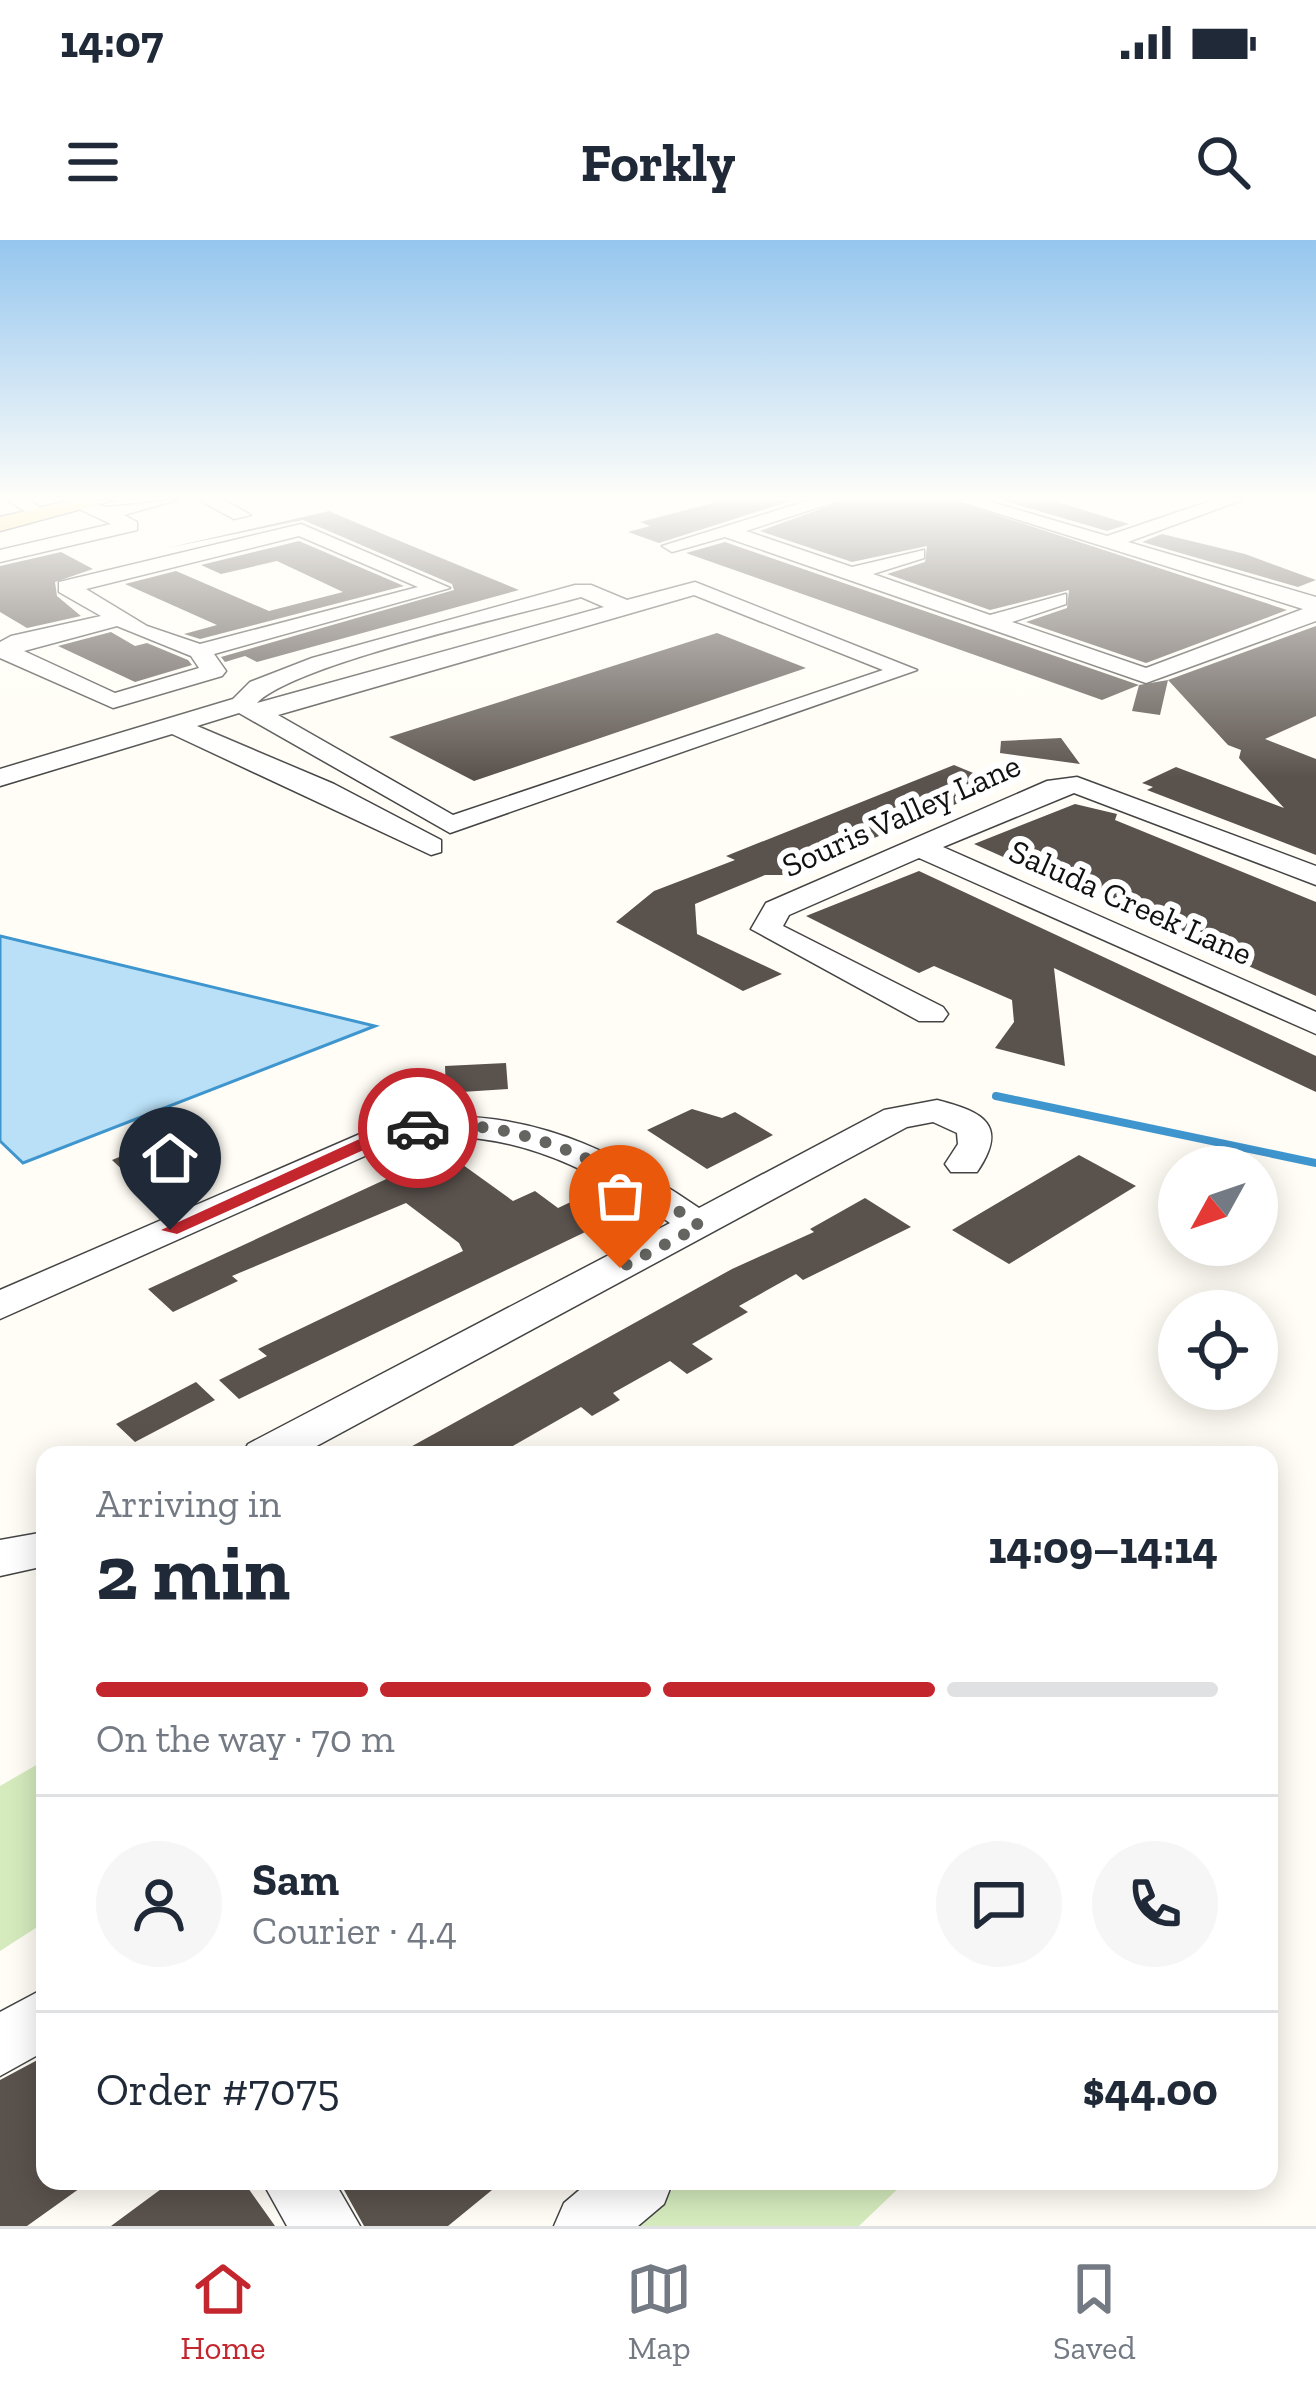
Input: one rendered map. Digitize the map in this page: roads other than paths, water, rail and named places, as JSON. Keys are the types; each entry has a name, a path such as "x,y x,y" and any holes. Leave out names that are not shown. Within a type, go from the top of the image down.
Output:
{"street":[{"path":"75,593 112,621 199,651 421,593"},
{"path":"0,778 173,725 250,709 679,593"},
{"path":"6,649 113,701 432,836 905,670 707,593"},
{"path":"905,593 1146,676 1308,616 1315,609 1265,593"},
{"path":"990,622 1058,599"},
{"path":"6,649 102,629 112,621"},
{"path":"113,701 214,671 199,651"},
{"path":"250,709 432,836"},
{"name":"Souris Valley Lane","path":"931,1014 766,929 776,909 1057,787 1076,785 1316,876"},
{"name":"Saluda Creek Lane","path":"917,846 1316,1024"},
{"path":"281,1446 826,1160 897,1118 937,1111 974,1129 976,1144 964,1164"},
{"path":"0,1306 383,1135 446,1124 497,1132 613,1167 700,1226"},
{"path":"0,1558 36,1552"},
{"path":"0,2047 36,2022"},
{"path":"301,2190 327,2226"},
{"path":"587,2226 629,2190"}],"water":[{"path":"0,936 375,1026 23,1163 0,1141"}],"waterway":[{"path":"996,1096 1316,1163"}]}
